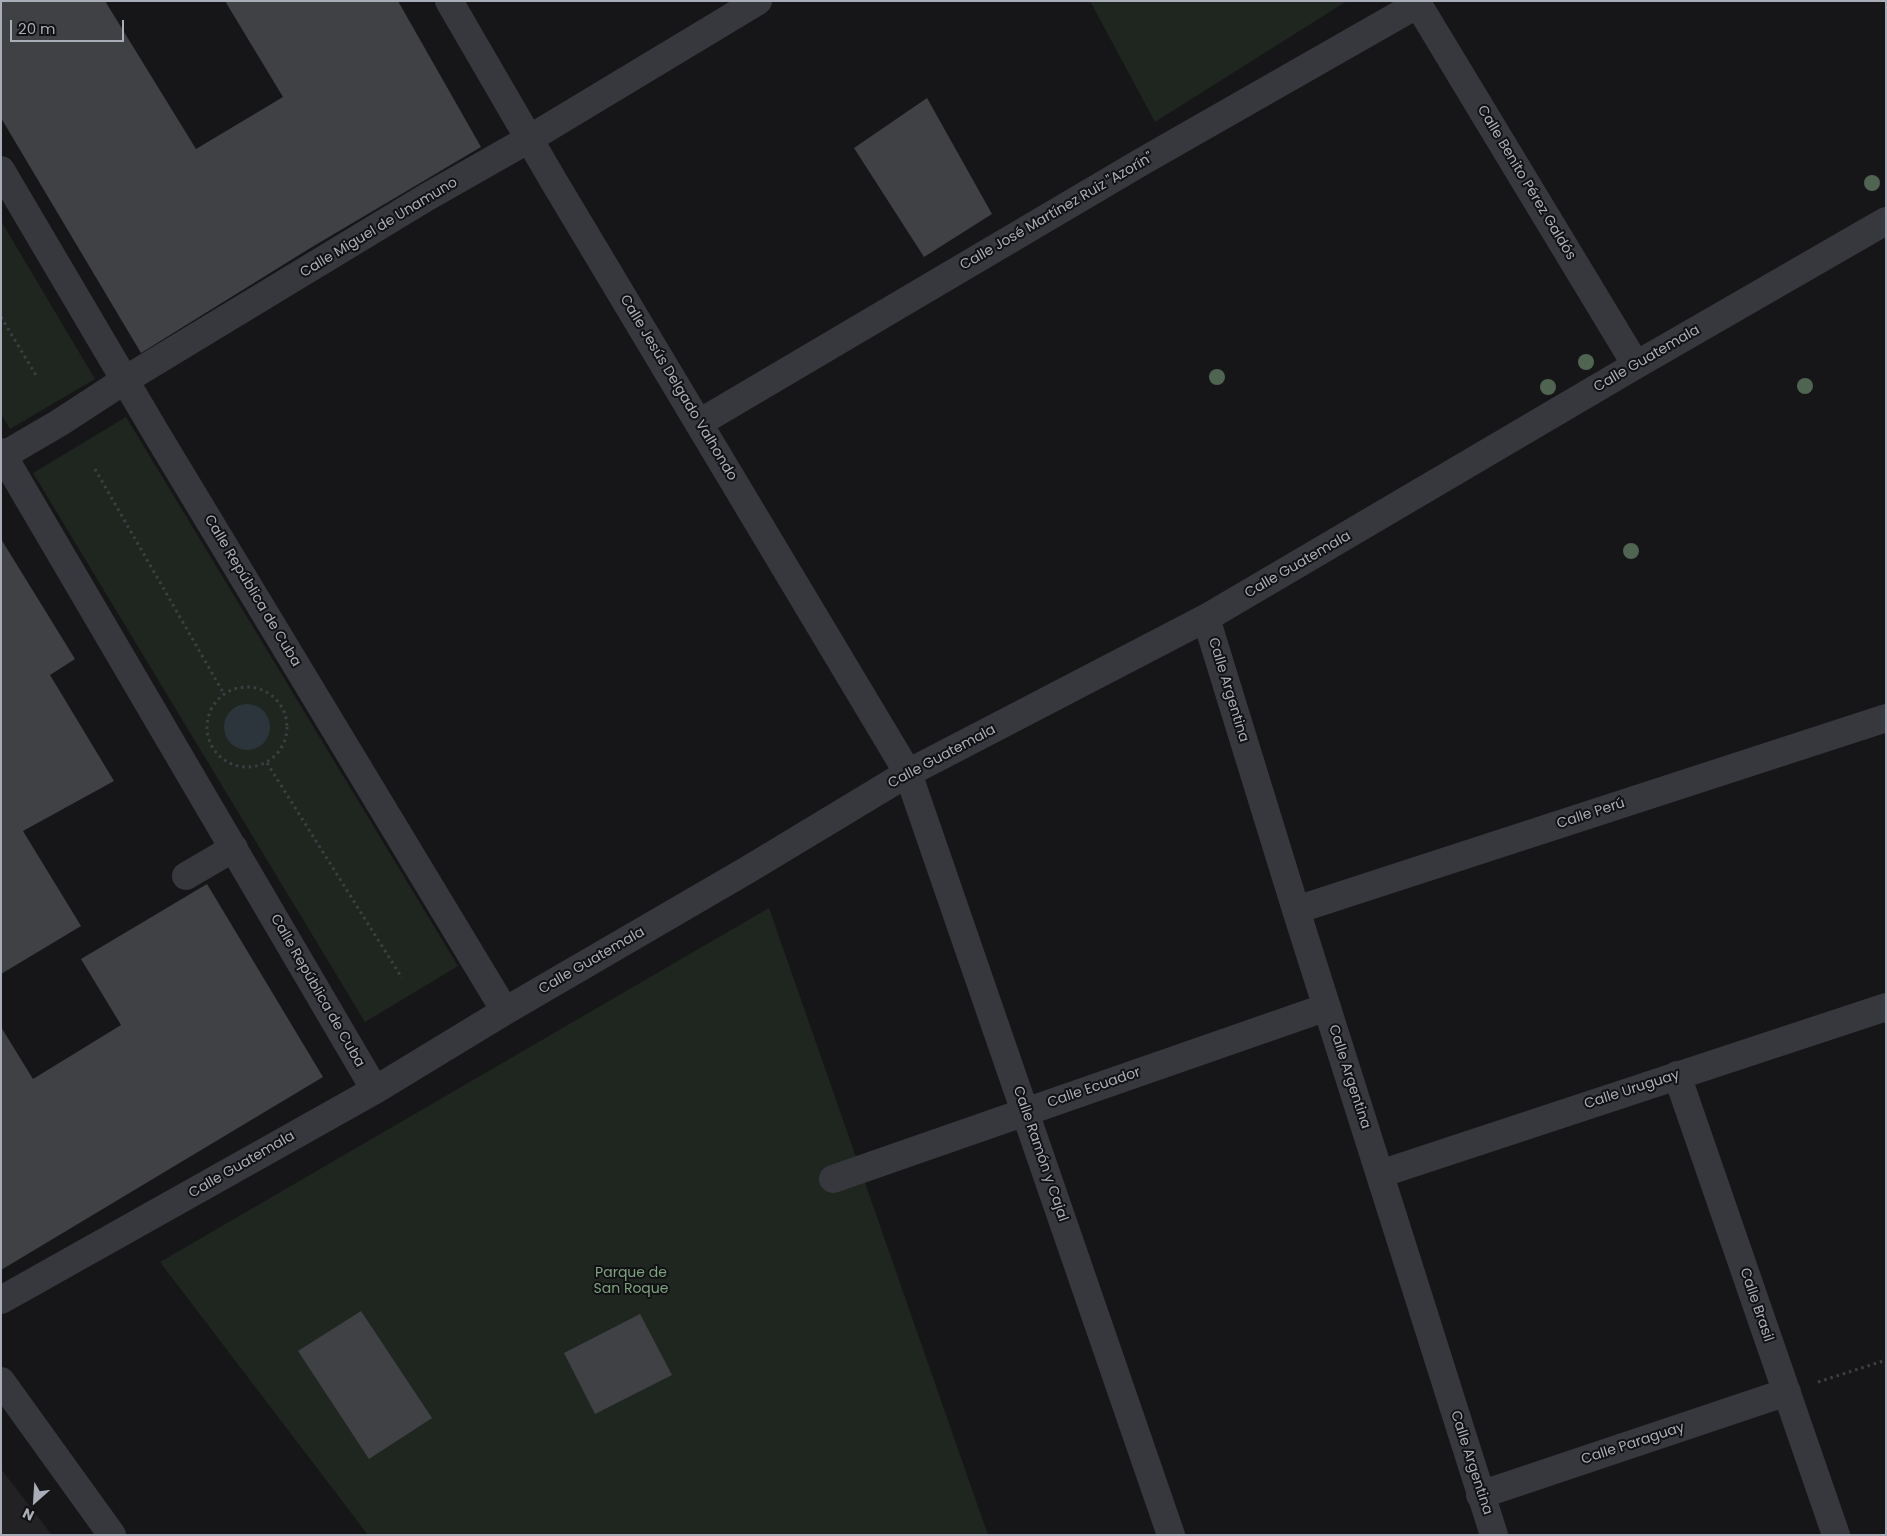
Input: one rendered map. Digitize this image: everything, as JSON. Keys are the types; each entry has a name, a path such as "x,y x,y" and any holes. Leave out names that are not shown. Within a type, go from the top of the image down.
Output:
{"street":[{"name":"Calle Jesús Delgado Valhondo","path":"449,1 529,139 908,773"},
{"name":"Calle Miguel de Unamuno","path":"2,455 59,423 125,380 427,197 529,139 758,1"},
{"name":"Calle Benito Pérez Galdós","path":"1417,2 1636,365"},
{"name":"Calle José Martínez Ruiz \"Azorín\"","path":"699,423 1417,2"},
{"name":"Calle República de Cuba","path":"1,170 125,380 505,1011"},
{"name":"Calle Guatemala","path":"1,1300 375,1090 505,1011 749,870 908,773 1206,618 1636,365 1886,221"},
{"name":"Calle República de Cuba","path":"2,455 375,1090"},
{"name":"Calle Argentina","path":"1206,618 1296,910 1494,1535"},
{"name":"Calle Perú","path":"1296,910 1886,718"},
{"name":"Calle Ramón y Cajal","path":"908,773 1171,1535"},
{"path":"186,876 234,848"},
{"name":"Calle Ecuador","path":"833,1179 1327,1007"},
{"name":"Calle Uruguay","path":"1380,1174 1886,1007"},
{"name":"Calle Brasil","path":"1677,1075 1836,1535"},
{"path":"1,1380 112,1535"},
{"name":"Calle Paraguay","path":"1480,1495 1786,1392"}],"path":[{"path":"1,317 37,376"},
{"path":"95,469 224,694"},
{"path":"247,686 271,694 280,703 286,714 288,727 286,740 280,751 266,763 245,768 232,765 220,758 211,746 207,733 208,719 212,706 224,694 234,688 247,686"},
{"path":"266,763 402,978"},
{"path":"1786,1392 1886,1360"}],"shaded area":[{"path":"252,704 264,710 269,718 269,736 264,744 256,749 242,750 230,744 225,736 224,722 230,710 238,705"},
{"path":"1,1469 52,1535 1,1535"}],"green space":[{"path":"1090,1 1347,1 1155,122"},
{"path":"1,221 95,379 10,429 1,414"},
{"path":"126,417 458,966 365,1022 33,473"},
{"name":"Parque de San Roque","path":"769,908 988,1535 368,1535 160,1262"}],"building":[{"path":"1,1 105,1 196,149 283,97 225,1 398,1 481,147 312,247 141,353 1,118"},
{"path":"927,98 992,214 924,257 854,148"},
{"path":"1,539 75,659 50,675 114,781 23,831 81,926 1,974"},
{"path":"207,884 323,1077 1,1270 1,1027 33,1079 121,1025 81,959"},
{"path":"361,1311 432,1418 369,1459 298,1351"},
{"path":"640,1314 672,1375 595,1414 564,1353"}]}
